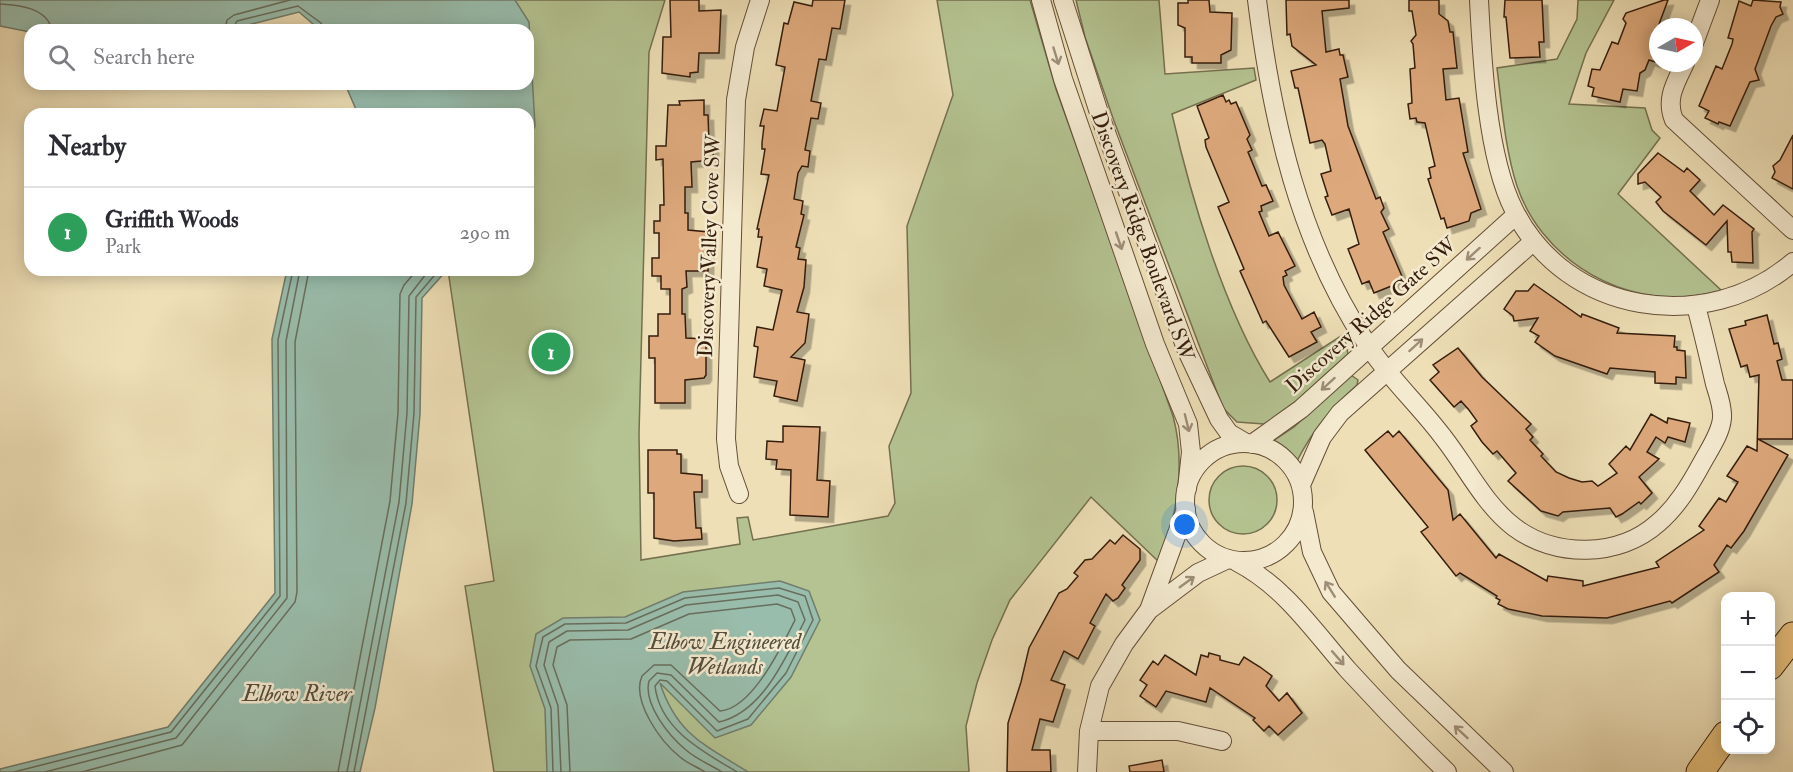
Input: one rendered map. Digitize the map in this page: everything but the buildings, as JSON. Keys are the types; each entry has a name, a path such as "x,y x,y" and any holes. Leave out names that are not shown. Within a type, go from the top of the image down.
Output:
{"highway":[{"path":"1775,659 1793,636"},
{"path":"1700,772 1721,741"},
{"path":"1706,772 1721,743"}],"street":[{"name":"Discovery Valley Cove SW","path":"739,494 729,466 726,439 736,100 745,47 760,0"},
{"name":"Discovery Ridge Boulevard SW","path":"1041,0 1063,79 1155,344 1188,424 1191,452 1187,489"},
{"name":"Discovery Ridge Boulevard SW","path":"1063,0 1098,110 1187,351 1219,419 1229,433 1249,444"},
{"path":"1257,0 1271,99 1301,207 1344,308 1369,348 1427,416 1485,495 1512,525 1533,538 1560,547 1584,550 1615,546 1648,531 1675,506 1692,482 1720,426 1722,414 1696,306"},
{"path":"1479,0 1486,84 1498,166 1525,229 1558,266 1597,291 1636,304 1656,307 1696,306 1736,297 1756,287 1793,262"},
{"path":"1703,19 1710,0"},
{"path":"1681,72 1671,95 1670,104 1674,120 1793,230"},
{"path":"1300,485 1322,437 1340,413 1387,370 1525,229"},
{"name":"Discovery Ridge Gate SW","path":"1249,444 1301,409 1369,348 1525,229"},
{"path":"1447,772 1350,671 1280,590 1263,575 1218,555 1200,541 1188,520 1187,489 1195,470 1208,456 1226,446 1249,444 1265,447 1282,458 1295,472 1300,485 1312,552 1331,592 1405,677 1504,772"},
{"path":"1149,609 1198,573 1232,560 1250,561 1276,552 1295,533 1303,507"},
{"path":"1087,772 1089,731 1104,679 1124,644 1149,609 1186,509"},
{"path":"1089,731 1178,731 1222,741"}],"green space":[{"path":"408,0 665,0 649,52 639,434 641,560 740,544 737,518 748,517 753,540 888,516 895,503 889,446 911,393 907,226 953,95 937,0 1030,0 1056,89 1173,416 1179,453 1178,490 1171,527 1159,562 1091,497 1010,600 992,640 977,683 966,726 969,772 494,772 465,586 494,581 449,276 534,276 534,108 528,108 528,90 534,90 534,24 504,24"},
{"path":"1076,0 1159,0 1165,74 1254,68 1256,80 1172,114 1199,216 1238,321 1270,382 1344,334 1348,354 1282,414 1264,424 1237,422 1223,408 1114,121 1085,37"},
{"path":"1578,0 1614,0 1586,53 1569,104 1645,108 1652,130 1660,138 1618,194 1722,291 1686,297 1655,296 1604,281 1581,268 1560,252 1542,232 1528,210 1517,186 1510,157 1497,68 1557,59 1577,19"},
{"path":"1351,375 1358,380 1357,385 1322,421 1296,463 1273,441 1294,427"},
{"path":"1243,466 1256,469 1267,476 1274,487 1277,500 1274,513 1267,524 1256,531 1243,534 1230,531 1219,524 1212,513 1209,500 1212,487 1219,476 1230,469"}],"water":[{"path":"0,0 515,0 529,24 313,24 299,12 252,24 24,24 24,31 0,26"},
{"path":"348,90 533,90 534,108 355,108"},
{"name":"Elbow River","path":"286,276 442,276 422,298 420,414 412,504 375,708 360,772 0,772 0,769 168,727 275,593 272,339"},
{"name":"Elbow Engineered Wetlands","path":"780,581 809,591 820,620 791,677 751,725 715,738 660,683 667,701 684,727 706,746 748,772 547,772 545,709 530,666 536,634 563,618 625,617 683,592"}],"place":[{"name":"Griffith Woods","path":"551,352"}]}
